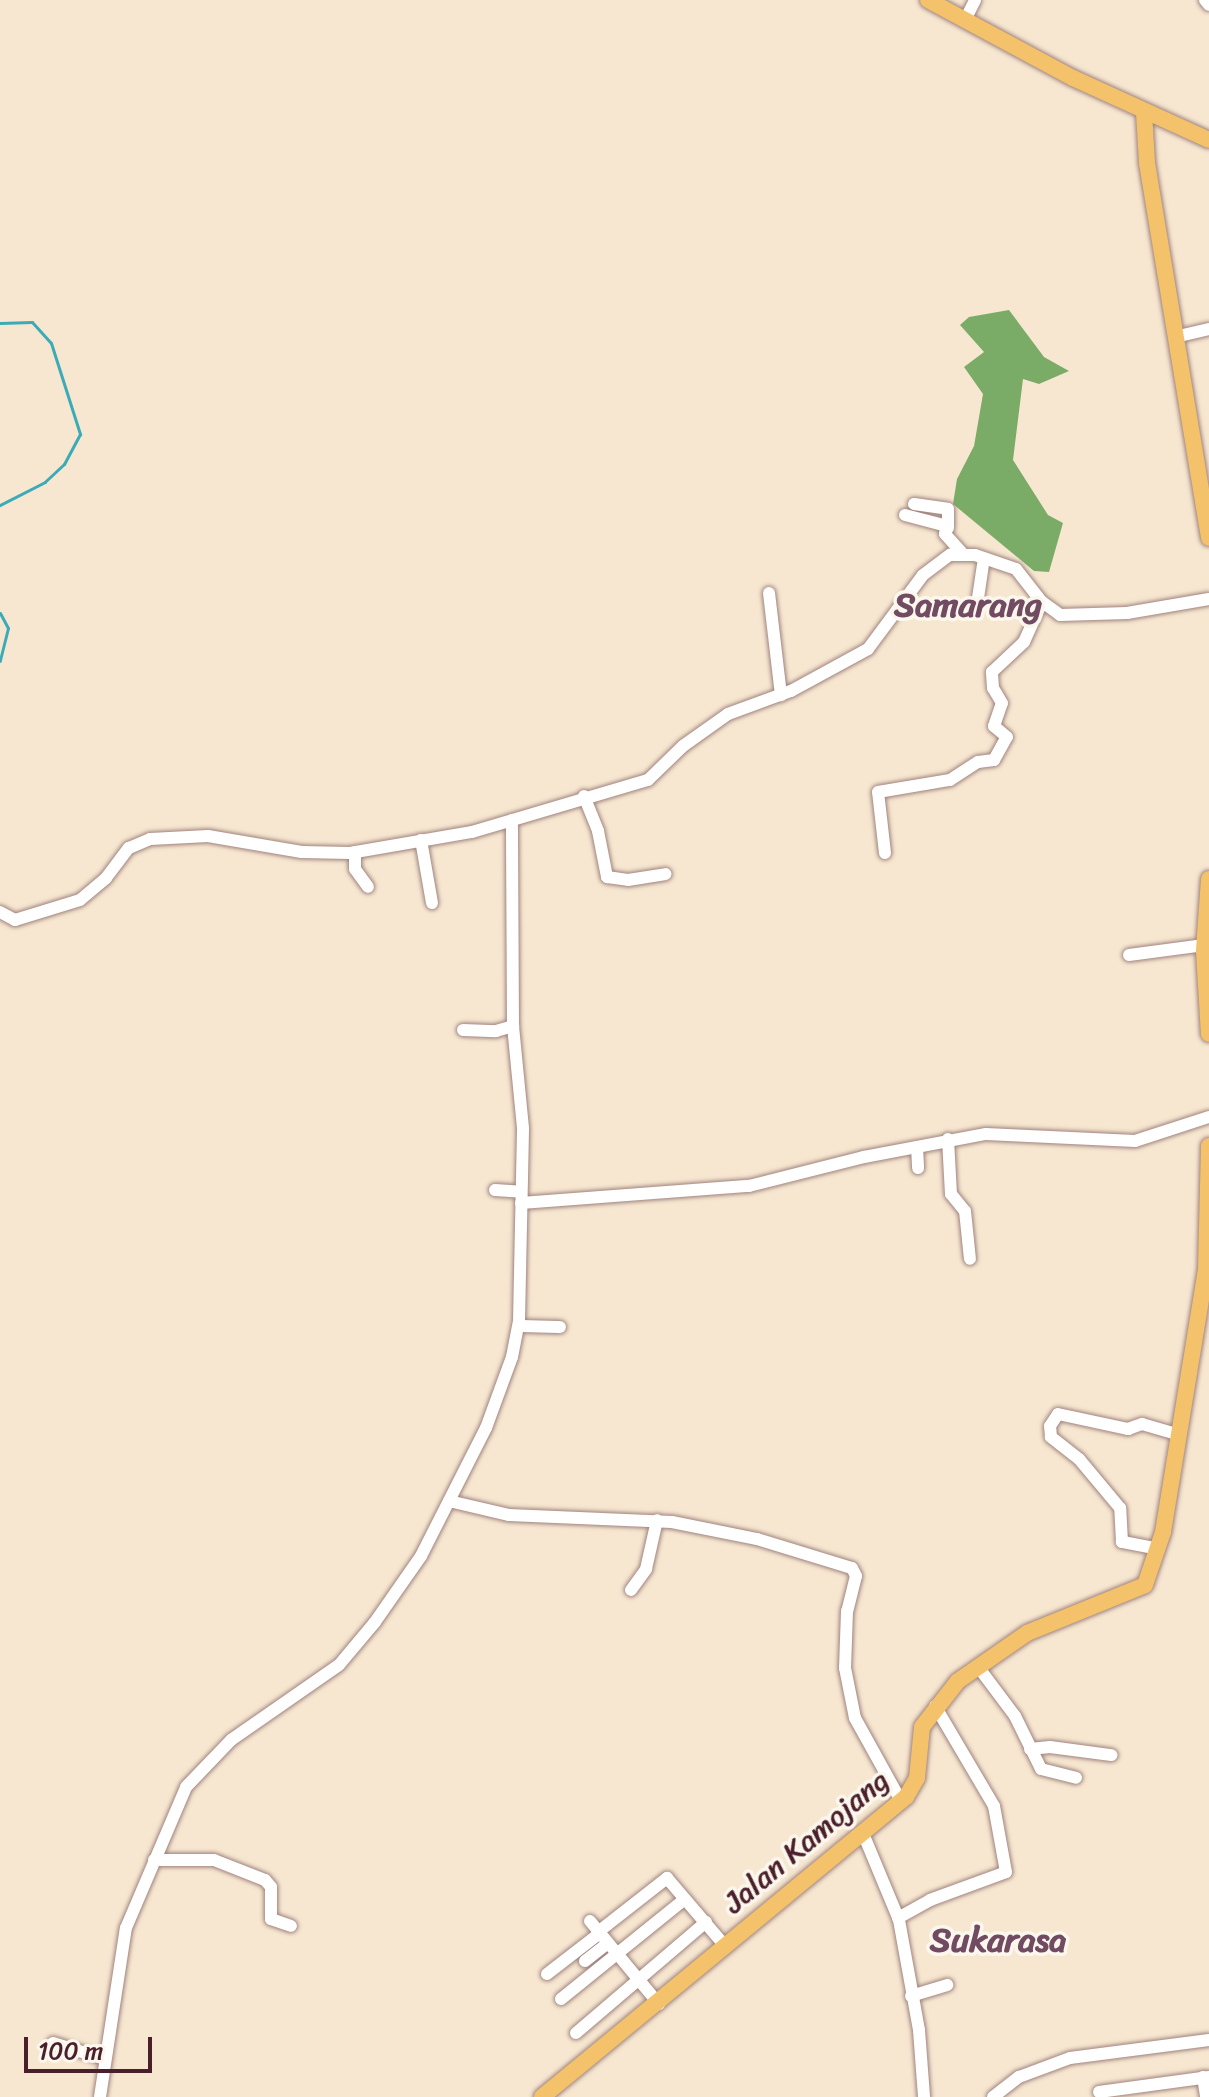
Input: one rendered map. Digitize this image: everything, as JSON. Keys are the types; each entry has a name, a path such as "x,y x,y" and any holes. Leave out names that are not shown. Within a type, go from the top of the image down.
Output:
{"main road":[{"path":"928,0 1144,112 1209,140"},
{"path":"1144,112 1147,163 1203,450 1209,538"},
{"path":"1209,879 1204,945 1209,1034"},
{"name":"Jalan Kamojang","path":"542,2097 659,2004 901,1801 917,1778 922,1727 935,1706 979,1668 1027,1633 1141,1588 1159,1549 1206,1269 1209,1146"}],"street":[{"path":"965,20 975,0"},
{"path":"1205,0 1209,5"},
{"path":"1179,336 1209,329"},
{"path":"914,504 948,509 945,534 962,553"},
{"path":"905,515 948,528"},
{"path":"0,912 15,920 80,900 106,878 129,848 157,837 208,836 302,852 355,852 512,820 584,796 651,779 683,746 716,722 781,695 868,649 923,575 944,557 962,553 1019,571 1042,602 1055,613 1127,613 1209,599"},
{"path":"978,598 984,558"},
{"path":"769,593 781,695"},
{"path":"885,853 878,792 950,780 978,762 994,760 1007,735 994,725 1002,703 993,688 992,672 1024,642 1042,602"},
{"path":"584,796 598,831 607,877 628,880 666,874"},
{"path":"100,2097 126,1928 188,1784 231,1740 339,1665 421,1556 486,1428 519,1326 523,1128 513,1026 512,820"},
{"path":"421,840 432,903"},
{"path":"355,852 355,869 368,887"},
{"path":"1129,955 1204,945"},
{"path":"463,1030 513,1026"},
{"path":"495,1190 521,1198 749,1186 948,1139 1030,1133 1126,1142 1209,1117"},
{"path":"948,1139 951,1194 965,1211 970,1259"},
{"path":"917,1147 918,1168"},
{"path":"519,1326 560,1327"},
{"path":"1159,1549 1122,1542 1121,1511 1114,1499 1079,1459 1051,1437 1050,1426 1058,1414 1128,1429 1142,1424 1176,1434"},
{"path":"449,1501 509,1515 657,1520 757,1539 854,1569 845,1638 855,1718 901,1801"},
{"path":"631,1590 646,1569 657,1520"},
{"path":"979,1668 1002,1696 1045,1772 1076,1778"},
{"path":"898,1918 968,1884 1006,1872 994,1806 935,1706"},
{"path":"1030,1749 1111,1755"},
{"path":"862,1831 898,1918 924,2097"},
{"path":"154,1860 214,1860 265,1880 271,1887 271,1919 291,1926"},
{"path":"547,1974 664,1878 725,1946"},
{"path":"561,1999 685,1899"},
{"path":"576,2033 706,1922"},
{"path":"599,1932 641,1978 659,2004"},
{"path":"585,1961 599,1932"},
{"path":"911,1996 947,1985"},
{"path":"993,2097 1019,2077 1070,2058 1209,2040"},
{"path":"53,2043 105,2059"},
{"path":"1099,2092 1153,2091 1171,2082 1206,2077 1206,2097"},
{"path":"1171,2082 1174,2097"}],"green space":[{"path":"1009,310 1044,357 1069,371 1039,384 1023,379 1013,460 1048,515 1063,523 1049,572 1034,571 953,504 957,479 974,446 983,394 964,367 984,352 960,325 969,317"}],"waterway":[{"path":"0,323 32,322 51,343 80,434 64,464 45,482 0,505"},
{"path":"0,613 8,628 0,661"}],"district":[{"name":"Samarang","path":"968,606"},
{"name":"Sukarasa","path":"998,1941"}]}
